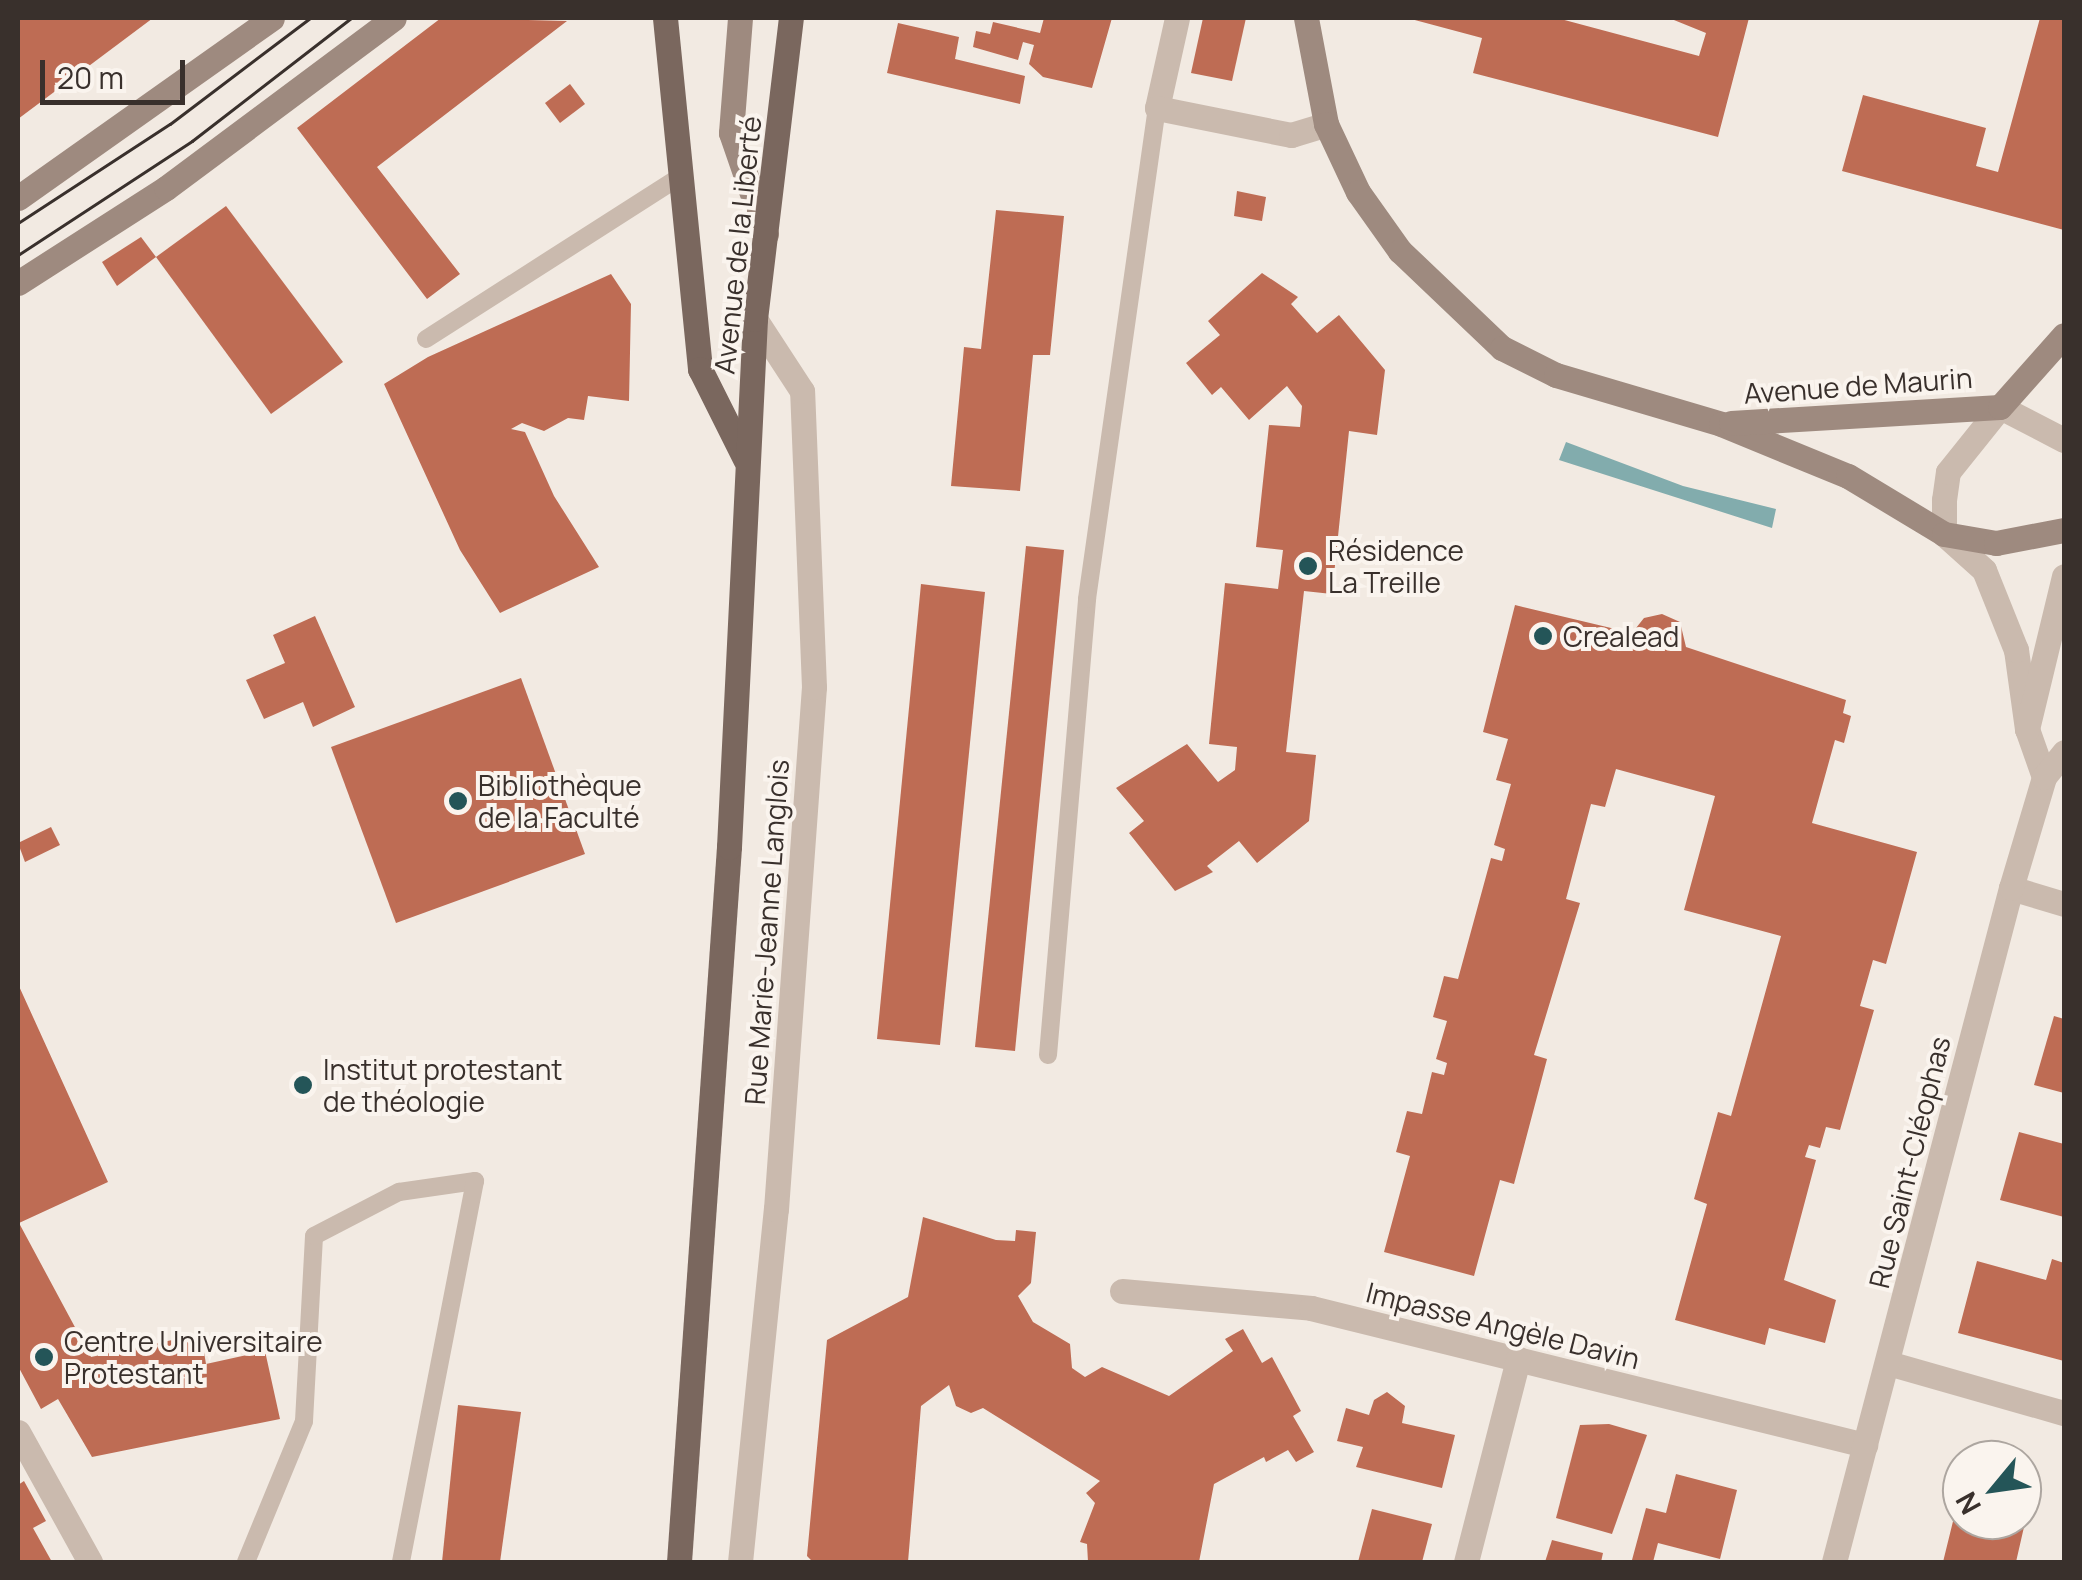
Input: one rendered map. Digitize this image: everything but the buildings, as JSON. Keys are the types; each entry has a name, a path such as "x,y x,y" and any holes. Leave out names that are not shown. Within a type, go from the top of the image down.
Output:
{"main road":[{"path":"665,18 700,368 748,464"},
{"name":"Avenue de la Liberté","path":"678,1562 728,866 755,318 796,23"}],"street":[{"path":"18,198 272,18"},
{"path":"18,283 166,188 394,18"},
{"path":"740,18 731,134 766,234"},
{"path":"1177,18 1158,108 1291,135 1326,124"},
{"name":"Avenue de Maurin","path":"1306,18 1326,124 1358,192 1400,251 1502,348 1629,401 1721,424 1848,476 1944,534 1984,570 2016,650 2027,729 2044,776"},
{"name":"Rue Marie-Jeanne Langlois","path":"740,1562 776,1208 814,687 802,391 755,318"},
{"name":"Avenue de Maurin","path":"1944,534 1948,472 2064,335"},
{"name":"Avenue de Maurin","path":"1721,424 2000,407 2064,440"},
{"name":"Avenue de Maurin","path":"1944,534 1996,543 2064,530"},
{"path":"2027,729 2064,576"},
{"path":"2044,776 2064,752"},
{"name":"Rue Saint-Cléophas","path":"1834,1562 2044,776"},
{"path":"2012,888 2064,904"},
{"name":"Impasse Angèle Davin","path":"1122,1291 1311,1308 1865,1445"},
{"path":"1466,1562 1518,1360"},
{"path":"1888,1363 2064,1413"},
{"path":"18,1432 90,1562"}],"lane":[{"path":"1048,1054 1087,599 1158,108"},
{"path":"426,339 681,176"},
{"path":"246,1562 304,1421 314,1236 399,1192 475,1181 401,1562"}],"water":[{"path":"1566,442 1683,486 1776,509 1772,528 1559,460"}],"tram line":[{"path":"18,223 170,124 310,18"},
{"path":"18,255 192,141 351,18"}],"place":[{"name":"Résidence La Treille","path":"1308,566"},
{"name":"Crealead","path":"1543,636"},
{"name":"Bibliothèque de la Faculté","path":"458,801"},
{"name":"Institut protestant de théologie","path":"303,1085"},
{"name":"Centre Universitaire Protestant","path":"44,1357"}]}
